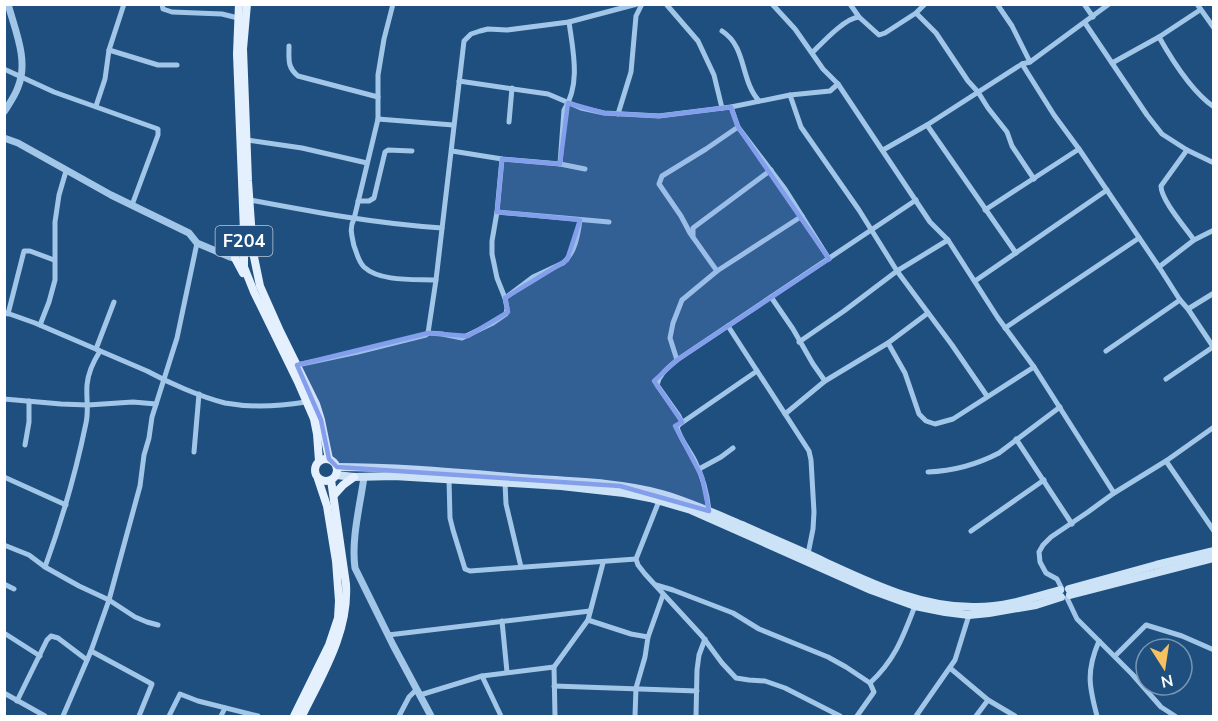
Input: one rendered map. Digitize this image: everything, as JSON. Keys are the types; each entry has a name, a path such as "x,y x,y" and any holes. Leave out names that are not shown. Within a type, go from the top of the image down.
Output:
{"main road":[{"name":"F204","path":"239,4 237,54 238,257 252,289 321,420 329,459"},
{"name":"F204","path":"247,4 243,49 254,259 260,286 297,365 305,390 306,402 316,427 319,461 314,472 327,506 336,561 339,601 338,618 329,645 294,717"},
{"path":"302,717 338,639 344,621 347,599 334,495 335,463 329,459 319,461"},
{"path":"318,479 325,481 335,474 377,467 620,486 662,494 694,504 878,585 948,606 997,606 1065,593 1214,558"},
{"path":"335,474 354,477 394,476 561,486 614,492 659,501 699,513 850,582 915,606 969,615 1010,610 1156,565 1214,551"},
{"path":"334,495 354,477"}],"street":[{"path":"4,112 22,76 21,55 8,4"},
{"path":"96,106 105,79 109,50 124,4"},
{"path":"162,4 164,9 172,12 238,18"},
{"path":"393,4 378,75 378,119 351,224 351,235 357,256 364,267 375,274 387,277 436,280"},
{"path":"428,333 464,41 471,34 488,29 507,30 569,22 637,4"},
{"path":"618,114 631,72 636,16 642,4"},
{"path":"666,4 698,41 714,75 722,108"},
{"path":"772,4 795,28 823,69 838,84 930,222 948,240 1005,328 1034,367 1114,493"},
{"path":"850,4 859,17 879,35 919,8 968,81 1007,132 1012,146 1034,179"},
{"path":"998,4 1030,62"},
{"path":"1084,4 1093,17"},
{"path":"883,150 927,125 1022,64 1030,62 1109,4"},
{"path":"1112,63 1159,37 1198,7 1214,28"},
{"path":"813,52 837,29 854,17 859,17"},
{"path":"560,164 564,110 573,90 575,59 569,22"},
{"path":"1085,23 1162,134 1214,163"},
{"path":"722,31 730,38 739,52 745,76 753,95 759,101"},
{"path":"1159,37 1176,64 1205,101 1214,107"},
{"path":"289,46 292,71 298,76 378,98"},
{"path":"109,50 158,64 177,65"},
{"path":"1022,64 1054,115 1213,348 1166,379"},
{"path":"4,69 54,92 158,129 158,135 132,205"},
{"path":"459,81 548,94 581,108 618,114 659,116 731,107 790,95 830,91 838,84"},
{"path":"509,122 512,88"},
{"path":"790,95 801,127 859,210 897,271 987,396"},
{"path":"731,107 738,127 771,170 829,259"},
{"path":"378,119 453,125"},
{"path":"927,125 1016,253"},
{"path":"717,271 659,184 662,176 738,127"},
{"path":"4,138 18,143 66,171 189,233 197,243 238,257 254,259"},
{"path":"248,140 302,148 367,163"},
{"path":"985,210 1079,149"},
{"path":"358,201 369,201 374,198 379,173 388,150 412,151"},
{"path":"1187,150 1161,189 1164,198 1194,240"},
{"path":"452,152 585,169"},
{"path":"297,365 358,352 428,333 462,338 506,314 505,298 497,278 492,254 502,159"},
{"path":"693,237 693,228 771,170"},
{"path":"40,325 50,302 55,280 57,209 66,171"},
{"path":"365,171 379,173"},
{"path":"975,281 1107,190"},
{"path":"250,200 354,219 442,228"},
{"path":"682,423 657,385 658,378 677,360 916,200"},
{"path":"497,212 609,222"},
{"path":"677,360 670,338 673,322 682,300 717,271 802,216"},
{"path":"505,298 533,277 567,260 578,237 580,220"},
{"path":"1159,267 1194,240 1214,230"},
{"path":"1005,328 1139,238"},
{"path":"799,342 844,312 897,271 948,240"},
{"path":"63,717 91,651 109,600 140,486 152,417 177,338 197,243"},
{"path":"54,260 24,251 6,313 40,325 163,380 227,403 282,405 306,402"},
{"path":"1188,309 1214,293"},
{"path":"771,297 825,381"},
{"path":"1106,351 1180,300"},
{"path":"45,567 75,475 86,424 89,373 114,302"},
{"path":"785,414 825,381 888,343 928,313"},
{"path":"728,326 809,451 814,512 808,554"},
{"path":"1206,337 1214,333"},
{"path":"888,343 905,373 919,414 926,421 935,424 953,419 1034,367"},
{"path":"709,511 705,485 699,468 677,427 757,371"},
{"path":"194,452 199,394"},
{"path":"4,399 88,405 133,402 156,404"},
{"path":"25,445 30,422 29,401"},
{"path":"928,472 945,471 975,464 999,453 1060,407"},
{"path":"1172,716 1077,619 1057,579 1046,573 1040,562 1039,552 1051,537 1211,428 1214,437"},
{"path":"1016,439 1072,524"},
{"path":"699,468 733,448"},
{"path":"1166,460 1214,531"},
{"path":"4,477 66,505"},
{"path":"364,477 354,543 355,568 430,717"},
{"path":"449,479 450,518 465,569 470,571 636,559"},
{"path":"971,531 1044,480"},
{"path":"505,483 506,504 521,567"},
{"path":"659,501 636,559 638,565 663,595 705,639 736,678 765,681 785,688 840,717"},
{"path":"6,548 29,555 45,567 109,600 135,617 158,625"},
{"path":"555,717 554,667 588,620 603,562"},
{"path":"4,584 14,590"},
{"path":"655,585 733,613 759,629 828,657 846,667 870,683 874,692 857,717"},
{"path":"635,717 636,688 648,637 663,595"},
{"path":"870,683 883,671 898,647 905,635 915,606"},
{"path":"388,635 590,611"},
{"path":"916,717 950,668 969,615"},
{"path":"588,620 648,637"},
{"path":"502,621 507,672"},
{"path":"1115,656 1146,625 1182,636 1213,650"},
{"path":"4,633 40,656"},
{"path":"17,700 51,636 58,638 87,660"},
{"path":"696,717 697,670 705,639"},
{"path":"1097,717 1090,691 1089,674 1094,651 1099,641"},
{"path":"91,651 152,684 139,717"},
{"path":"399,717 409,697 418,692 482,676 554,667"},
{"path":"950,668 988,700 1015,717"},
{"path":"482,676 501,717"},
{"path":"554,686 697,691"},
{"path":"4,693 45,717"},
{"path":"169,717 180,694 258,717"},
{"path":"976,717 988,700"},
{"path":"221,717 225,708"}],"highlighted area":[{"path":"568,103 604,113 659,116 731,107 738,127 829,259 677,360 654,381 682,422 675,426 702,477 709,511 620,486 337,467 329,459 321,420 297,365 428,333 468,336 508,312 505,298 567,260 580,220 497,212 502,159 560,164"}]}
